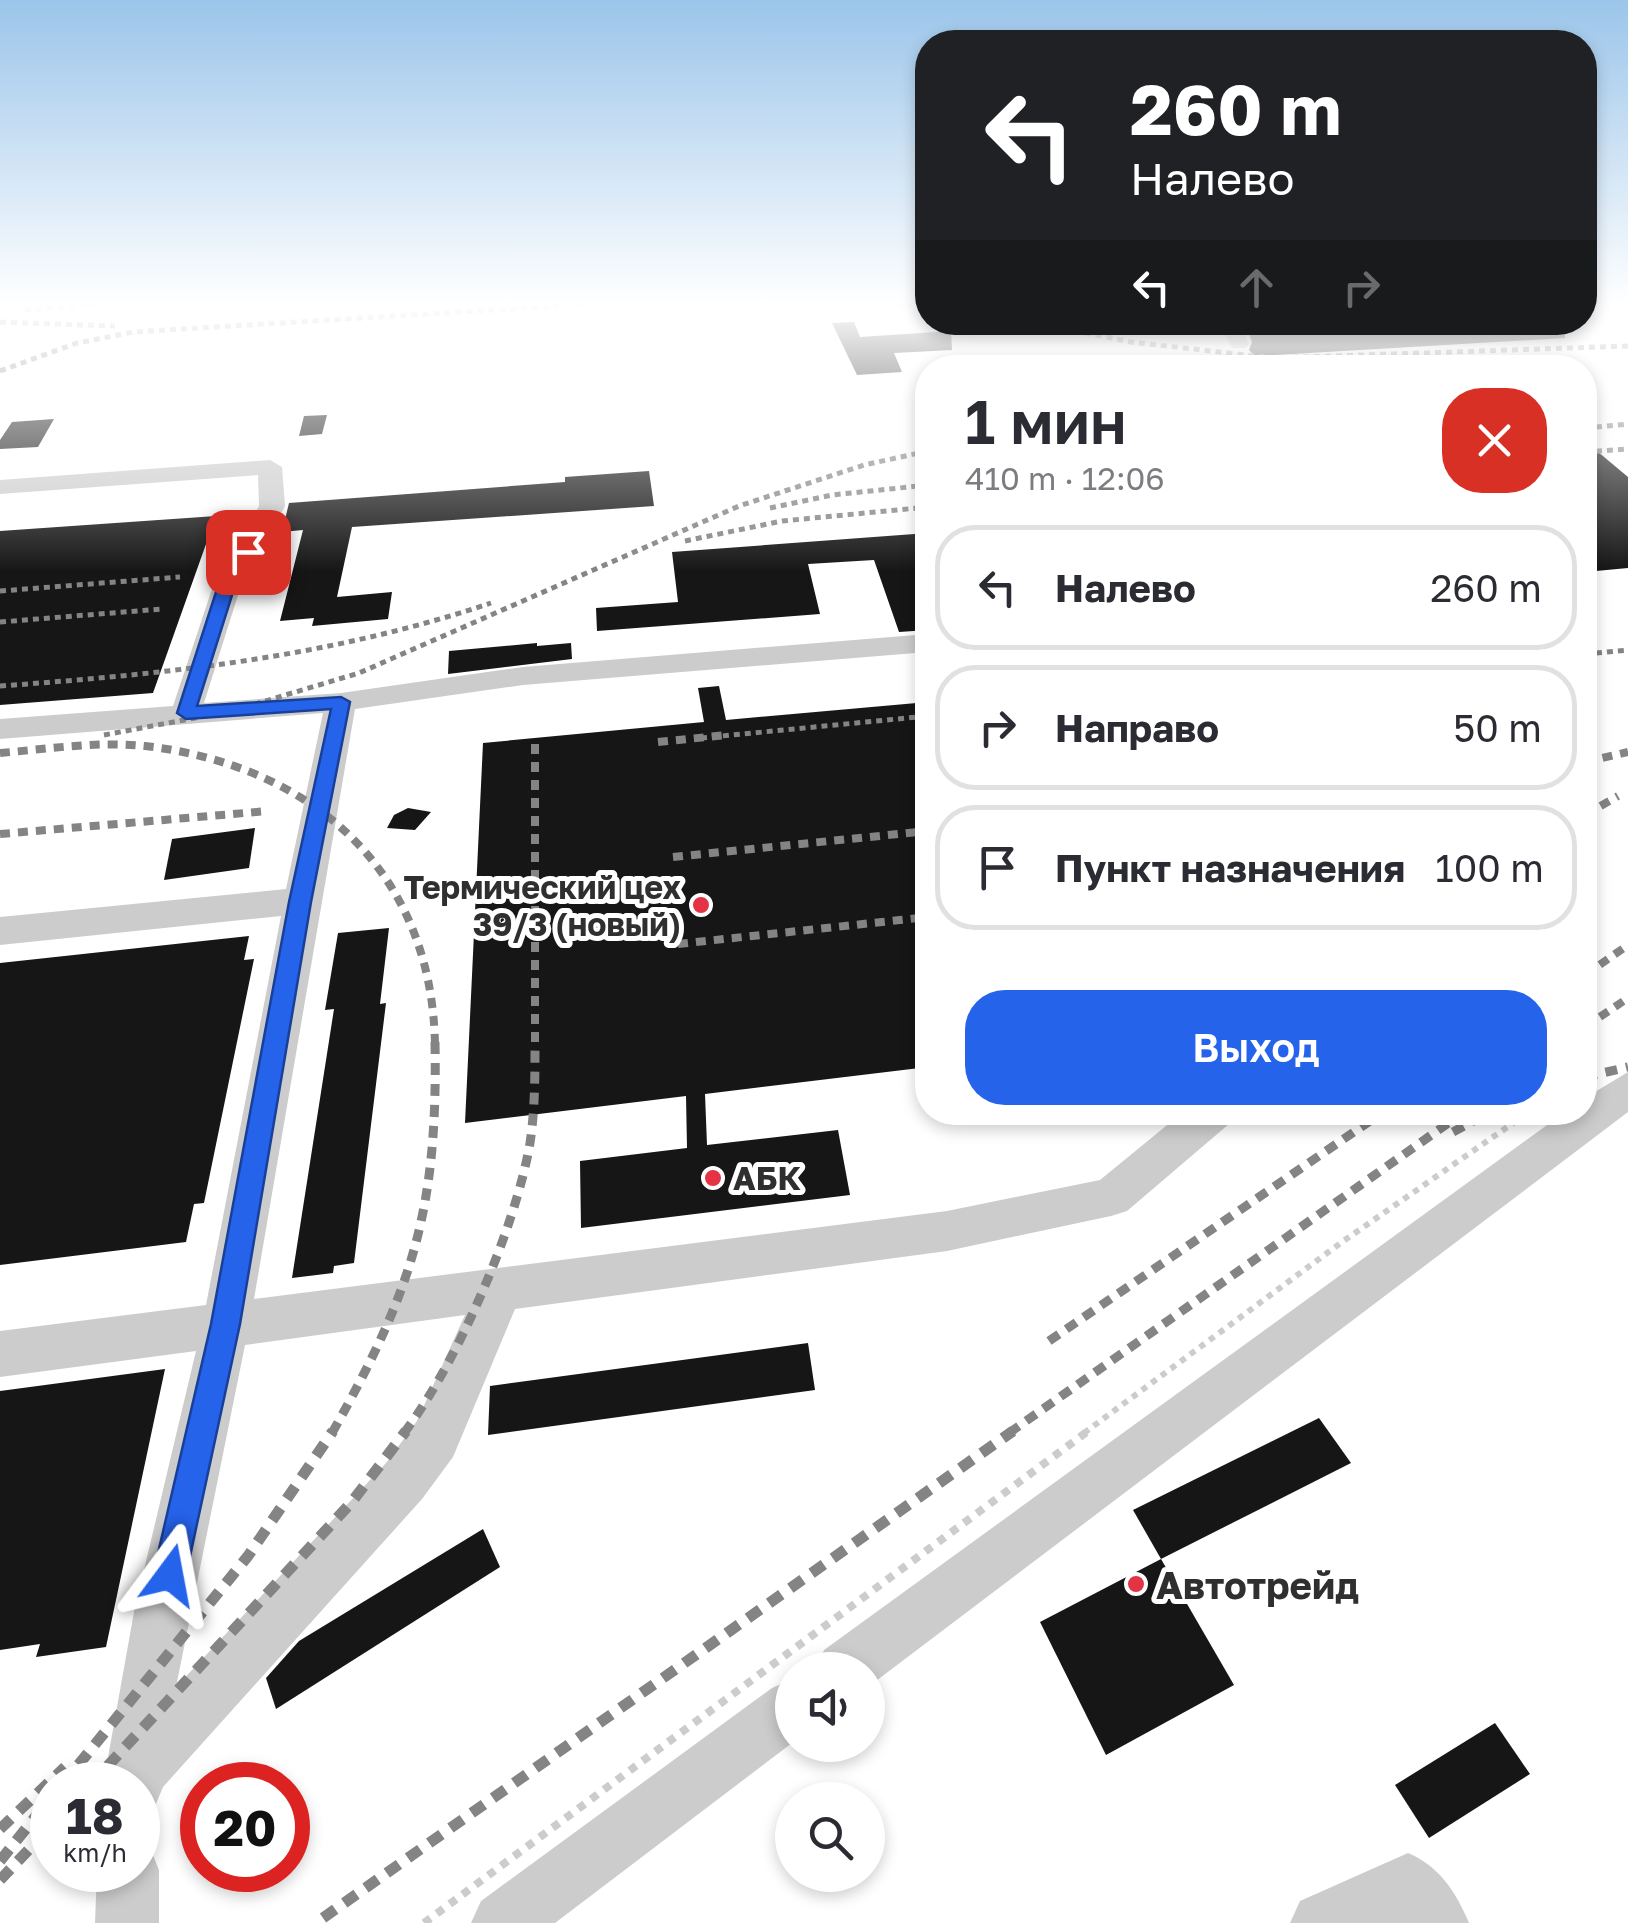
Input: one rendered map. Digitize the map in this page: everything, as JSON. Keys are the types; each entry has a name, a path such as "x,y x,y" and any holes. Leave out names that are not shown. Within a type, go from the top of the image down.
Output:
{"lane":[{"path":"0,488 270,467 272,506 224,592 186,713"},
{"path":"0,730 341,702 523,676 915,644"},
{"path":"136,1762 145,1683 226,1324 300,902 341,702"},
{"path":"0,931 300,902"},
{"path":"1597,1112 1628,1089"},
{"path":"0,1354 947,1230 1061,1210 1111,1197 1198,1125"},
{"path":"868,1652 1579,1125"},
{"path":"150,1762 404,1481 435,1439 502,1288"},
{"path":"503,1923 775,1721"},
{"path":"1322,1923 1408,1884 1437,1923"},
{"path":"127,1923 128,1892"}],"path":[{"path":"424,1923 1342,1242 1510,1125"}],"building":[{"path":"327,415 322,434 299,436 304,416"},
{"path":"54,419 38,447 0,449 0,440 12,422"},
{"path":"1597,451 1628,477 1628,568 1597,571"},
{"path":"649,471 654,506 352,527 337,597 392,592 388,619 312,626 314,618 280,621 303,530 282,532 289,503 565,482 565,477"},
{"path":"216,516 153,693 0,705 0,531"},
{"path":"915,534 915,631 899,632 874,560 808,564 820,614 597,631 596,608 678,602 672,552"},
{"path":"571,643 572,659 448,674 449,651"},
{"name":"Термический цех 39/3 (новый)","path":"719,686 726,720 915,703 915,1069 705,1094 707,1145 838,1130 850,1195 581,1228 580,1161 687,1148 686,1096 465,1123 483,743 704,722 698,688"},
{"path":"408,808 431,812 415,830 387,828 394,815"},
{"path":"255,828 249,868 164,880 172,839"},
{"path":"389,928 380,1004 386,1003 354,1263 334,1266 333,1273 292,1278 334,1009 325,1010 338,933"},
{"path":"249,936 244,960 254,959 204,1203 194,1204 186,1242 0,1265 0,963"},
{"path":"808,1343 815,1390 488,1435 490,1386"},
{"path":"165,1369 106,1647 36,1657 40,1644 0,1650 0,1391"},
{"path":"1319,1418 1351,1463 1161,1559 1133,1510"},
{"path":"483,1529 500,1567 276,1709 266,1678 299,1641"},
{"path":"1161,1559 1234,1685 1106,1755 1040,1622"},
{"path":"1495,1723 1530,1774 1429,1838 1395,1785"}],"railway":[{"path":"1597,427 1628,424"},
{"path":"1597,451 1628,449"},
{"path":"104,735 232,711 359,673 739,506 864,465 915,454"},
{"path":"770,508 832,495 915,486"},
{"path":"685,541 782,521 915,508"},
{"path":"0,591 180,577"},
{"path":"0,686 187,669 309,650 431,622 491,603"},
{"path":"0,622 162,609"},
{"path":"1597,653 1628,650"},
{"path":"701,738 915,717"},
{"path":"658,742 727,735"},
{"path":"535,744 535,1042"},
{"path":"0,753 91,745 145,746 205,757 260,776 309,803 351,837 386,878 412,927 428,983 435,1045"},
{"path":"1597,759 1628,752"},
{"path":"1597,808 1618,796"},
{"path":"0,834 268,811"},
{"path":"673,857 915,832"},
{"path":"678,944 915,918"},
{"path":"1597,967 1628,945"},
{"path":"1597,1019 1628,998"},
{"path":"404,1433 444,1370 498,1255 530,1143 535,1042"},
{"path":"332,1433 383,1335 415,1246 432,1153 435,1045"},
{"path":"1597,1074 1628,1067"},
{"path":"1049,1341 1364,1125"},
{"path":"1009,1433 1446,1125"},
{"path":"1453,1132 1466,1125"},
{"path":"81,1762 248,1556 333,1431"},
{"path":"111,1762 351,1503 406,1431"},
{"path":"323,1918 1013,1431"},
{"path":"0,1829 30,1800"},
{"path":"0,1861 30,1824"},
{"path":"0,1880 30,1848"}],"place":[{"name":"Термический цех 39/3 (новый)","path":"701,905"},
{"name":"АБК","path":"713,1178"},
{"name":"Автотрейд","path":"1136,1584"}],"route":[{"path":"170,1575 226,1324 300,902 341,702 186,713 224,592 248,552"}]}
